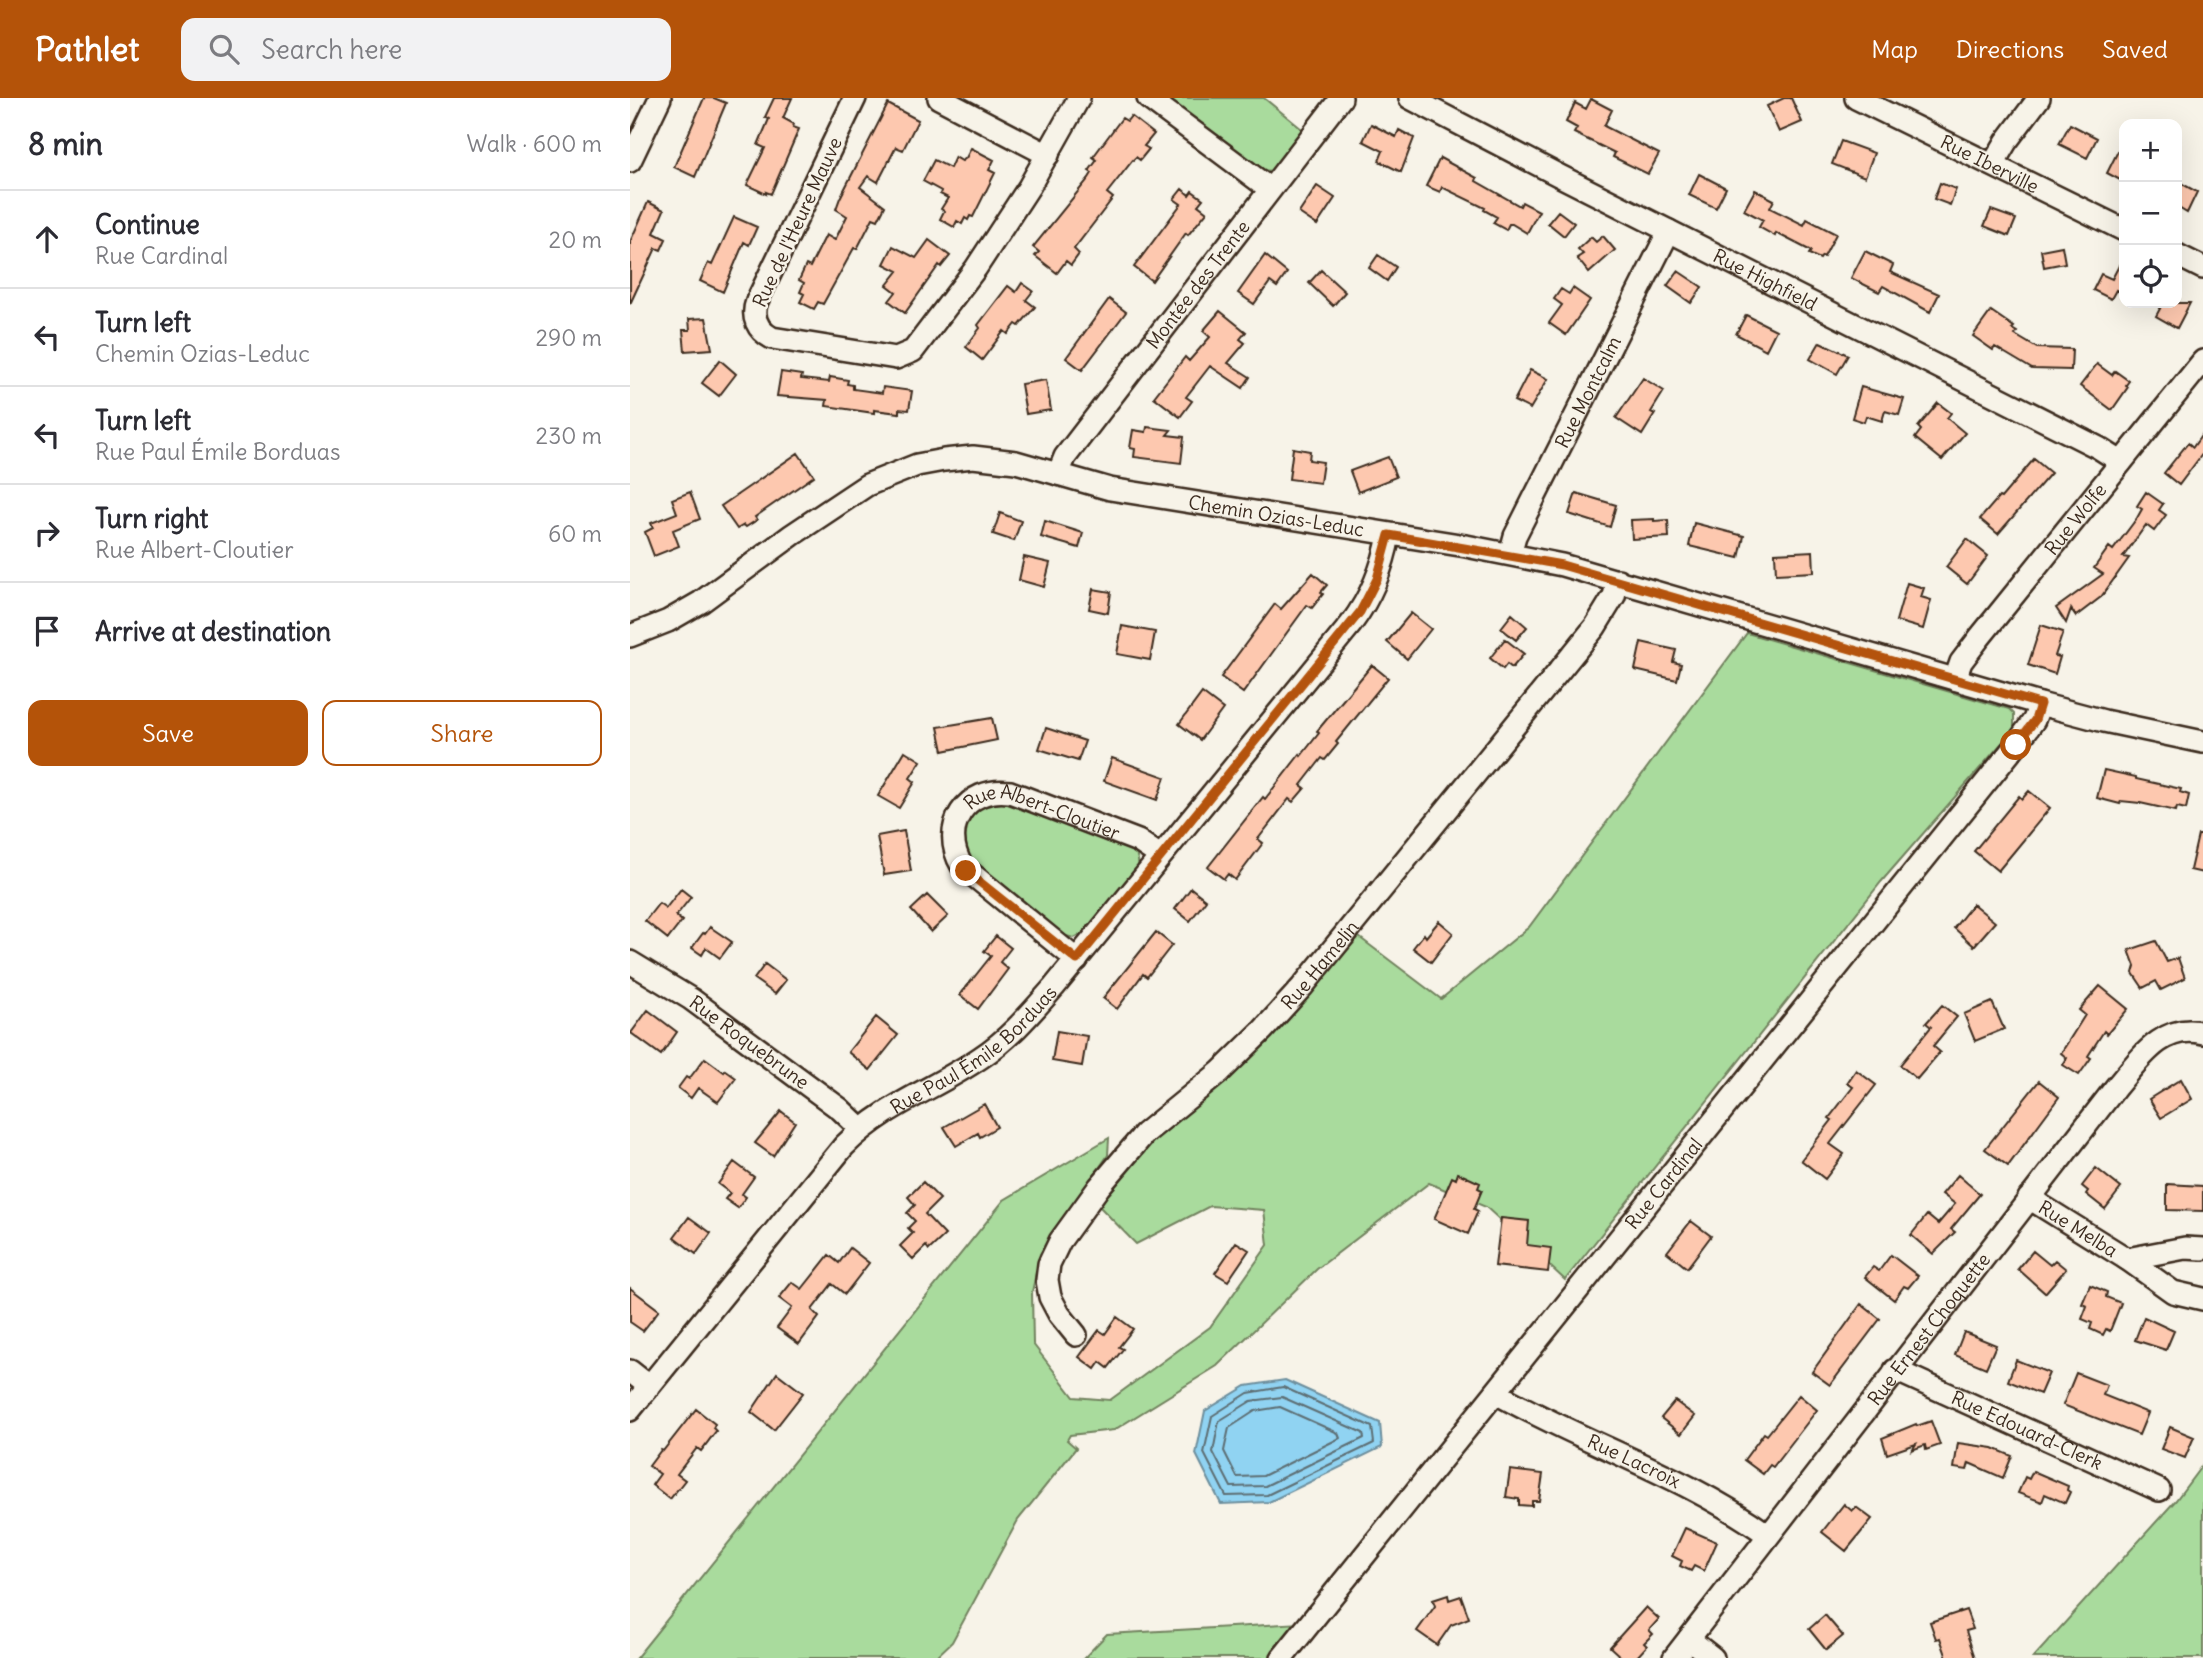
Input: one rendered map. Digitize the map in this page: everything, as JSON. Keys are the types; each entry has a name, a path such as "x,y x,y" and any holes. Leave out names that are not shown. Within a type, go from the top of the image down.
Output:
{"street":[{"path":"630,161 660,98"},
{"name":"Rue de l'Heure Mauve","path":"855,98 755,306 754,316 763,333 772,338 891,358 909,354 1009,221 1079,98"},
{"path":"939,98 1048,155"},
{"path":"1148,98 1270,189"},
{"name":"Montée des Trente","path":"1058,474 1065,457 1341,98"},
{"name":"Rue Highfield","path":"1410,98 2099,448 2121,462"},
{"name":"Rue Iberville","path":"1856,98 2119,227"},
{"path":"1993,164 2039,98"},
{"name":"Rue Montcalm","path":"1510,554 1515,536 1564,436 1669,231"},
{"path":"2182,258 2203,268"},
{"name":"Rue Wolfe","path":"1955,679 1961,662 1980,637 2203,361"},
{"name":"Chemin Ozias-Leduc","path":"630,636 668,621 687,610 867,485 903,470 944,460 973,457 1016,462 1110,489 1510,554 1562,565 2040,704 2113,724 2203,742"},
{"name":"Rue Paul Émile Borduas","path":"630,1410 824,1168 861,1129 888,1110 970,1065 994,1048 1021,1024 1077,960 1360,612 1377,579 1389,535"},
{"name":"Rue Hamelin","path":"1076,1335 1059,1314 1047,1280 1049,1264 1073,1222 1144,1133 1228,1065 1302,987 1595,627 1614,596 1618,580"},
{"name":"Rue Cardinal","path":"1282,1658 2016,745 2035,720 2040,704"},
{"name":"Rue Albert-Cloutier","path":"1077,960 962,866 956,854 953,834 962,810 972,800 984,794 1010,792 1138,841 1160,856"},
{"name":"Rue Roquebrune","path":"630,962 691,999 840,1110 861,1129"},
{"name":"Rue Ernest Choquette","path":"1674,1658 1895,1370 2150,1046 2171,1034 2194,1031 2203,1033"},
{"name":"Rue Melba","path":"2029,1198 2127,1259 2173,1292 2203,1298"},
{"name":"Rue Melba","path":"2127,1259 2185,1248 2203,1249"},
{"name":"Rue Edouard-Clerk","path":"1895,1370 2159,1490"},
{"path":"630,1371 649,1386"},
{"name":"Rue Lacroix","path":"1496,1393 1685,1486 1745,1518 1768,1535"},
{"path":"1689,1639 1713,1658"}],"green space":[{"path":"1167,98 1264,98 1303,130 1272,171 1262,170"},
{"path":"1747,633 2009,709 2014,714 2014,729 1881,882 1565,1280 1486,1207 1429,1183 1317,1269 1217,1366 1114,1430 1070,1435 1067,1440 1076,1448 1018,1520 952,1642 935,1658 636,1658 1004,1200 1109,1138 1108,1155 1040,1254 1032,1292 1033,1344 1074,1397 1110,1400 1210,1327 1268,1245 1264,1210 1210,1206 1136,1244 1100,1207 1122,1167 1278,1025 1359,937 1441,999 1529,927"},
{"path":"997,802 1018,805 1131,848 1135,853 1138,868 1086,932 1074,938 1062,935 972,863 965,844 966,825 977,810"},
{"path":"2203,1464 2203,1658 2033,1658 2176,1500"},
{"path":"1300,1623 1273,1658 1084,1658 1107,1634"}],"water":[{"path":"1285,1380 1380,1423 1382,1447 1269,1502 1221,1504 1196,1454 1205,1411 1246,1386"}],"building":[{"path":"704,98 714,98 726,103 695,177 674,167"},
{"path":"774,98 792,98 783,118 799,129 771,194 766,194 747,185 765,148 758,145 769,119 765,117"},
{"path":"1784,98 1791,98 1802,122 1779,132 1767,106"},
{"path":"1591,99 1612,110 1604,126 1659,154 1648,174 1613,157 1615,153 1574,133 1577,128 1566,122 1575,103 1586,109"},
{"path":"888,104 918,120 903,150 896,147 878,182 868,176 860,187 885,206 878,220 873,218 857,249 854,248 823,304 818,302 814,309 800,302 804,294 800,292 804,283 799,280 806,265 810,267 826,235 835,240 847,216 836,209 840,198"},
{"path":"1131,116 1154,134 1144,146 1149,149 1140,160 1136,157 1133,160 1107,193 1113,198 1074,249 1079,254 1071,265 1066,261 1057,273 1035,256 1039,252 1033,247 1089,178 1092,173 1089,171 1097,160 1093,157 1122,118 1127,121"},
{"path":"1371,124 1396,137 1399,130 1414,138 1401,172 1379,161 1383,151 1363,141"},
{"path":"2070,124 2097,138 2087,158 2059,144"},
{"path":"1841,141 1874,153 1865,177 1832,164"},
{"path":"971,148 994,160 989,170 995,173 973,217 970,216 968,220 965,218 962,224 957,221 954,227 940,219 944,211 941,209 948,198 923,181 934,160 950,168 955,157 962,161"},
{"path":"2119,149 2119,179 2107,173"},
{"path":"1440,158 1520,206 1522,202 1539,211 1527,233 1512,224 1509,224 1506,230 1493,223 1497,217 1484,210 1485,208 1442,187 1440,192 1426,186"},
{"path":"1699,174 1726,188 1716,208 1689,195"},
{"path":"1940,183 1956,189 1950,205 1934,199"},
{"path":"2182,184 2197,192 2187,213 2182,210"},
{"path":"1317,186 1335,198 1317,225 1299,213"},
{"path":"1182,189 1189,195 1192,191 1203,199 1198,205 1207,212 1188,235 1186,233 1152,281 1134,267 1181,204 1174,199"},
{"path":"1755,190 1774,200 1770,208 1804,225 1807,219 1836,234 1824,257 1820,259 1809,254 1811,251 1759,227 1763,220 1744,210"},
{"path":"648,202 664,210 654,233 666,239 661,250 656,248 630,304 630,242"},
{"path":"1991,210 2016,219 2009,236 1984,226"},
{"path":"1558,211 1574,223 1564,236 1548,223"},
{"path":"734,217 757,227 749,245 744,242 723,292 700,281 708,263 712,265"},
{"path":"1603,236 1615,250 1589,273 1577,258 1583,254 1578,249 1591,237 1596,242"},
{"path":"929,240 950,256 941,267 939,265 905,313 889,301 896,292 887,285 898,271 884,264 893,246 916,258"},
{"path":"2062,246 2065,263 2044,267 2041,250"},
{"path":"1865,251 1893,265 1890,272 1939,294 1930,312 1883,286 1879,292 1851,278"},
{"path":"1265,255 1287,273 1277,287 1270,282 1254,304 1238,293"},
{"path":"1378,255 1396,267 1387,281 1369,268"},
{"path":"2119,266 2119,292 2116,290 2111,299 2093,290 2101,274 2112,279"},
{"path":"1321,270 1345,292 1333,306 1309,283"},
{"path":"1678,271 1702,287 1691,303 1667,286"},
{"path":"1022,283 1033,291 1026,300 1035,307 1019,326 1016,324 1008,334 1004,331 982,360 966,347 980,328 978,325 1008,286 1016,292"},
{"path":"1573,288 1590,300 1566,335 1549,323 1562,305 1554,299 1561,289 1569,294"},
{"path":"1109,299 1126,312 1082,370 1066,358"},
{"path":"2182,303 2190,303 2177,328 2156,316 2160,308 2182,308"},
{"path":"1220,311 1246,332 1240,339 1245,343 1228,363 1250,377 1243,388 1210,366 1186,397 1192,401 1180,417 1154,397 1185,357 1189,361 1210,337 1203,331"},
{"path":"1991,311 2014,327 2012,329 2017,332 2015,335 2037,348 2072,349 2071,370 2032,369 1995,347 1993,350 1973,336"},
{"path":"1746,315 1776,330 1766,350 1736,334"},
{"path":"706,318 712,349 685,351 683,330 690,330 689,319"},
{"path":"1820,342 1848,355 1837,374 1810,359"},
{"path":"720,360 736,374 719,396 702,383"},
{"path":"2097,364 2112,375 2115,371 2129,381 2126,385 2128,387 2112,410 2080,386"},
{"path":"1530,370 1548,379 1530,409 1514,401"},
{"path":"781,372 802,375 801,379 829,382 830,377 848,380 847,384 853,385 853,389 882,393 883,387 912,391 909,410 899,409 899,413 874,410 874,413 826,406 827,400 777,396"},
{"path":"1643,378 1664,391 1651,412 1655,414 1642,435 1616,418"},
{"path":"1046,380 1051,410 1026,414 1021,384"},
{"path":"1861,387 1904,399 1899,415 1885,411 1882,421 1866,416 1864,422 1852,418"},
{"path":"1938,403 1951,413 1947,418 1965,433 1942,460 1915,438 1921,430 1918,427"},
{"path":"1147,427 1171,430 1167,435 1184,437 1181,463 1134,457 1135,449 1130,448 1133,430 1146,432"},
{"path":"2203,433 2203,453 2179,485 2164,473 2188,443 2193,447"},
{"path":"1293,448 1310,451 1309,460 1323,462 1320,483 1289,479"},
{"path":"798,453 814,476 755,517 757,520 737,529 721,506"},
{"path":"1388,457 1396,477 1358,492 1350,471"},
{"path":"2034,459 2051,473 1998,534 1980,519"},
{"path":"690,492 700,519 673,530 679,546 654,556 645,532 653,528 651,523 677,513 672,499"},
{"path":"2146,492 2163,504 2159,510 2166,515 2154,531 2146,525 2123,557 2129,558 2101,597 2076,616 2071,609 2066,623 2056,608 2103,574 2094,568 2109,547 2113,550 2137,518 2142,509 2137,506"},
{"path":"1576,493 1616,505 1610,527 1569,514"},
{"path":"1000,513 1021,521 1014,541 993,534"},
{"path":"1631,520 1668,520 1669,537 1632,539"},
{"path":"1045,521 1083,533 1079,548 1041,537"},
{"path":"1694,523 1744,536 1739,558 1689,546"},
{"path":"1967,539 1988,556 1967,584 1946,567"},
{"path":"1813,551 1814,572 1776,574 1775,553"},
{"path":"1024,557 1050,563 1044,587 1019,580"},
{"path":"1313,573 1327,585 1321,592 1323,594 1312,608 1307,605 1243,693 1221,677 1275,604 1281,609"},
{"path":"1907,583 1924,588 1921,597 1931,600 1923,629 1896,621"},
{"path":"1093,589 1111,592 1108,613 1089,609"},
{"path":"1411,613 1431,629 1407,659 1387,642"},
{"path":"1512,614 1527,627 1516,640 1501,628"},
{"path":"2041,625 2063,632 2055,656 2060,657 2055,674 2028,665"},
{"path":"1122,626 1155,632 1150,660 1117,654"},
{"path":"1505,639 1524,654 1512,668 1507,664 1503,669 1490,658"},
{"path":"1641,642 1676,650 1673,662 1681,664 1677,680 1635,670"},
{"path":"1372,665 1388,678 1336,742 1338,744 1325,760 1322,758 1301,785 1305,788 1293,802 1289,799 1258,839 1263,843 1235,880 1228,874 1224,879 1208,867 1263,797 1265,799 1300,754 1301,756 1319,733 1317,731"},
{"path":"1202,693 1223,709 1200,740 1179,724"},
{"path":"992,718 997,740 943,751 938,727"},
{"path":"1046,728 1085,741 1078,761 1039,749"},
{"path":"905,751 921,761 910,778 915,782 899,808 878,796"},
{"path":"1112,758 1165,777 1157,800 1104,781"},
{"path":"2104,770 2181,789 2180,792 2189,795 2186,809 2177,807 2176,811 2140,803 2121,801 2120,804 2097,798"},
{"path":"2029,791 2050,808 1998,871 1974,851 2019,796 2022,799"},
{"path":"904,831 911,871 884,875 877,836"},
{"path":"2198,835 2203,835 2203,873 2190,870"},
{"path":"1191,888 1206,900 1190,921 1175,909"},
{"path":"681,889 691,897 676,916 682,921 668,939 645,921 659,903 666,908"},
{"path":"927,895 948,916 931,932 911,910"},
{"path":"1973,904 1995,922 1974,946 1954,928"},
{"path":"1439,921 1453,933 1431,962 1413,948"},
{"path":"710,927 732,942 720,958 706,948 702,955 692,948"},
{"path":"1156,932 1172,945 1147,977 1143,974 1117,1009 1103,998"},
{"path":"996,936 1011,948 1000,962 1008,969 978,1009 960,995 991,956 984,951"},
{"path":"2156,941 2167,962 2178,958 2185,978 2161,990 2156,981 2143,988 2133,973 2135,966 2129,950"},
{"path":"765,964 786,980 775,994 754,979"},
{"path":"2100,986 2128,1009 2107,1034 2104,1031 2079,1075 2063,1065 2067,1058 2061,1053 2085,1015 2079,1010"},
{"path":"1992,1002 2004,1029 1975,1041 1964,1014"},
{"path":"1942,1005 1957,1017 1933,1046 1940,1052 1917,1079 1900,1065 1931,1027 1926,1023"},
{"path":"648,1010 677,1032 661,1055 631,1033"},
{"path":"876,1017 898,1035 870,1070 848,1052"},
{"path":"1057,1031 1087,1036 1082,1066 1052,1061"},
{"path":"705,1058 736,1078 718,1102 698,1088 691,1098 678,1088 686,1077 689,1079"},
{"path":"1856,1070 1876,1085 1830,1144 1844,1154 1825,1179 1801,1160 1853,1087 1847,1083"},
{"path":"2181,1079 2192,1099 2161,1118 2149,1099"},
{"path":"2039,1081 2059,1097 2008,1166 1985,1149"},
{"path":"984,1104 997,1127 980,1137 978,1133 956,1146 944,1127"},
{"path":"781,1111 795,1122 773,1156 755,1143"},
{"path":"734,1162 754,1177 742,1194 746,1197 738,1208 725,1199 730,1193 718,1184"},
{"path":"2096,1168 2121,1188 2105,1209 2086,1194 2088,1191 2082,1186"},
{"path":"1458,1173 1480,1183 1478,1188 1482,1190 1474,1209 1478,1211 1468,1234 1434,1219 1452,1177 1456,1179"},
{"path":"1958,1175 1980,1194 1951,1229 1955,1232 1933,1254 1911,1235 1927,1215 1938,1224 1955,1204 1942,1194"},
{"path":"923,1182 940,1199 925,1214 945,1235 929,1250 926,1246 913,1259 900,1246 913,1233 908,1228 915,1221 907,1213 915,1205 908,1197"},
{"path":"2167,1184 2203,1186 2203,1211 2167,1210"},
{"path":"689,1217 711,1233 696,1254 674,1237"},
{"path":"1501,1218 1529,1221 1527,1245 1551,1248 1548,1272 1495,1266"},
{"path":"1691,1221 1711,1236 1687,1268 1667,1252"},
{"path":"1236,1242 1249,1250 1228,1281 1215,1273"},
{"path":"850,1248 869,1263 845,1294 832,1284 812,1310 819,1317 799,1344 777,1328 792,1308 779,1298 792,1282 802,1289 829,1255 839,1263"},
{"path":"2033,1251 2050,1265 2055,1260 2066,1269 2045,1293 2018,1269"},
{"path":"1891,1255 1918,1276 1908,1288 1904,1286 1894,1300 1865,1277 1873,1267 1879,1271"},
{"path":"2090,1285 2107,1292 2106,1297 2121,1303 2110,1331 2106,1329 2103,1335 2090,1329 2092,1323 2082,1319 2087,1306 2082,1304"},
{"path":"630,1288 659,1310 643,1331 630,1322"},
{"path":"1861,1304 1880,1319 1830,1385 1812,1372"},
{"path":"1117,1317 1133,1329 1119,1347 1123,1349 1108,1368 1100,1362 1095,1369 1079,1357 1099,1330 1105,1334"},
{"path":"2144,1317 2174,1331 2166,1350 2135,1340"},
{"path":"1964,1332 1996,1345 1986,1368 1955,1355"},
{"path":"2016,1360 2049,1373 2040,1394 2008,1381"},
{"path":"777,1373 803,1393 774,1430 751,1412"},
{"path":"2076,1373 2107,1385 2103,1395 2148,1413 2139,1435 2063,1405"},
{"path":"1799,1395 1817,1410 1773,1467 1770,1465 1763,1474 1744,1460 1764,1433 1767,1435"},
{"path":"1675,1401 1695,1416 1681,1434 1661,1418"},
{"path":"696,1409 715,1424 713,1428 716,1431 701,1451 697,1448 677,1474 685,1480 670,1499 652,1485 660,1474 649,1466"},
{"path":"1931,1421 1940,1445 1926,1450 1925,1445 1912,1450 1916,1444 1887,1454 1882,1438"},
{"path":"2170,1427 2194,1437 2185,1458 2161,1449"},
{"path":"1958,1443 1993,1448 2012,1456 2003,1478 1969,1463 1967,1470 1954,1468"},
{"path":"1510,1470 1543,1474 1539,1501 1532,1501 1532,1506 1519,1505 1519,1499 1506,1497"},
{"path":"2033,1471 2068,1486 2067,1490 2070,1492 2065,1503 2045,1494 2042,1502 2018,1493 2025,1477 2029,1479"},
{"path":"1844,1504 1852,1511 1856,1507 1872,1519 1846,1551 1822,1532"},
{"path":"1685,1528 1717,1542 1704,1571 1694,1566 1691,1571 1680,1566 1682,1561 1672,1556"},
{"path":"1448,1595 1449,1600 1461,1596 1469,1618 1451,1625 1437,1645 1417,1631 1435,1606 1433,1600"},
{"path":"1646,1607 1659,1619 1649,1630 1653,1634 1644,1643 1647,1646 1636,1658 1622,1658 1610,1647"},
{"path":"1966,1610 1973,1629 1966,1631 1975,1658 1947,1658 1940,1638 1936,1639 1930,1622"},
{"path":"1825,1615 1843,1636 1826,1650 1809,1629"}],"route":[{"path":"966,871 1077,960 1360,612 1382,567 1389,535 1466,546 1562,565 2040,704 2035,720 2016,745"}]}
